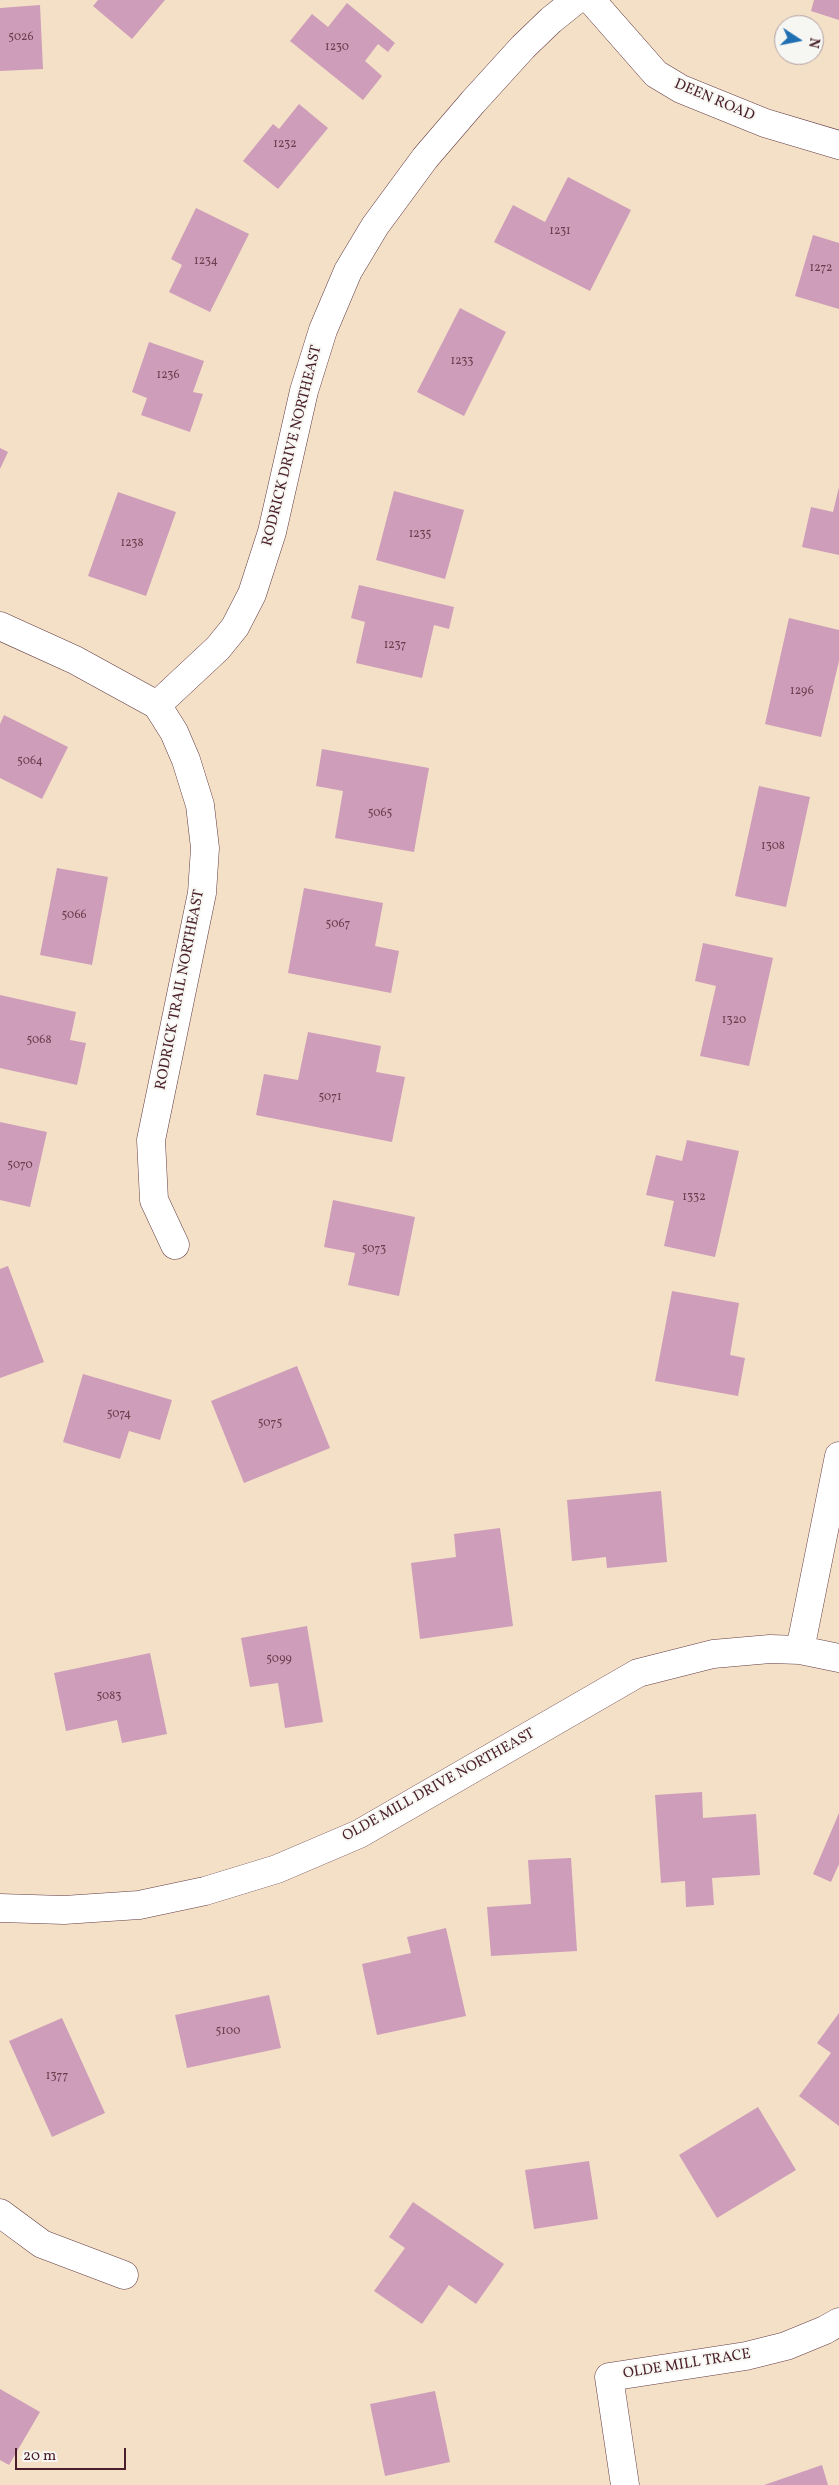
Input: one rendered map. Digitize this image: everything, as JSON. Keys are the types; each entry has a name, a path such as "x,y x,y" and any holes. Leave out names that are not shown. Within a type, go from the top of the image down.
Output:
{"street":[{"name":"RODRICK DRIVE NORTHEAST","path":"157,705 218,648 235,627 252,594 272,532 304,391 323,330 348,271 370,233 425,158 473,102 523,46 576,0"},
{"name":"DEEN ROAD","path":"591,0 656,74 681,89 765,123 839,145"},
{"name":"RODRICK TRAIL NORTHEAST","path":"0,626 75,660 157,705 174,732 186,760 200,805 205,848 202,893 151,1140 154,1200 175,1245"},
{"path":"800,1650 839,1456"},
{"name":"OLDE MILL DRIVE NORTHEAST","path":"0,1908 64,1910 139,1905 205,1892 277,1869 359,1834 638,1673 714,1654 770,1649 800,1650 839,1658"},
{"path":"0,2214 42,2244 124,2275"},
{"name":"OLDE MILL TRACE","path":"625,2485 608,2378 746,2356 786,2346 825,2330 839,2322"}],"building":[{"path":"98,0 165,0 132,39 93,6"},
{"path":"814,0 839,0 839,20 811,11"},
{"path":"347,3 395,43 388,52 378,44 365,61 382,76 363,100 290,41 312,14 328,27"},
{"path":"40,5 43,69 0,71 0,8"},
{"path":"299,104 328,128 278,189 243,161 273,124 279,129"},
{"path":"568,177 631,210 590,291 494,242 513,205 545,222"},
{"path":"196,208 249,234 210,312 169,292 182,265 171,259"},
{"path":"813,235 839,243 839,309 795,296"},
{"path":"460,308 506,332 464,416 417,392"},
{"path":"149,342 204,361 193,392 203,394 190,432 141,415 147,398 132,392"},
{"path":"0,448 8,452 0,469"},
{"path":"839,487 839,555 802,547 811,507 833,512"},
{"path":"394,491 464,510 445,579 376,560"},
{"path":"118,492 176,512 146,596 88,576"},
{"path":"359,585 454,607 449,629 434,625 422,678 356,663 365,622 351,618"},
{"path":"789,618 839,630 839,661 821,737 765,724"},
{"path":"4,715 68,747 42,799 0,778 0,724"},
{"path":"322,749 429,768 414,852 335,838 343,791 316,786"},
{"path":"759,786 810,797 786,907 735,896"},
{"path":"57,868 108,877 92,965 40,955"},
{"path":"304,888 383,903 375,946 399,951 391,993 288,973"},
{"path":"703,943 773,958 749,1066 700,1056 716,986 695,981"},
{"path":"0,995 76,1012 70,1040 86,1043 77,1085 0,1068"},
{"path":"308,1032 381,1046 376,1072 405,1077 392,1142 256,1115 264,1074 298,1080"},
{"path":"0,1122 47,1132 30,1207 0,1200"},
{"path":"687,1140 739,1151 715,1257 664,1246 674,1201 646,1195 656,1155 682,1161"},
{"path":"333,1200 415,1217 399,1296 348,1285 355,1253 324,1247"},
{"path":"8,1266 44,1362 0,1378 0,1269"},
{"path":"672,1291 739,1303 730,1355 745,1358 738,1396 655,1381"},
{"path":"297,1366 330,1448 244,1483 211,1401"},
{"path":"83,1374 172,1400 160,1440 129,1431 120,1459 63,1442"},
{"path":"661,1491 667,1562 607,1568 606,1557 572,1561 567,1500"},
{"path":"500,1528 513,1626 420,1639 411,1563 456,1557 454,1534"},
{"path":"307,1626 323,1722 285,1728 278,1683 250,1687 241,1638"},
{"path":"150,1653 167,1734 122,1743 117,1720 66,1731 54,1673"},
{"path":"702,1792 703,1818 756,1814 760,1875 712,1878 714,1905 686,1907 685,1881 661,1883 655,1795"},
{"path":"839,1813 839,1864 831,1882 813,1874"},
{"path":"571,1858 577,1951 491,1956 487,1907 531,1904 528,1860"},
{"path":"446,1928 466,2016 377,2035 362,1964 411,1953 407,1937"},
{"path":"269,1995 281,2048 187,2068 175,2015"},
{"path":"839,2013 839,2126 799,2096 831,2053 817,2043"},
{"path":"62,2018 105,2113 52,2137 9,2041"},
{"path":"758,2107 796,2170 717,2218 679,2155"},
{"path":"589,2161 598,2219 534,2229 525,2170"},
{"path":"413,2202 504,2264 476,2304 449,2285 422,2324 374,2291 405,2248 389,2237"},
{"path":"0,2389 40,2412 9,2465 0,2460"},
{"path":"435,2391 450,2462 385,2476 370,2404"},
{"path":"822,2465 828,2485 764,2485"}]}
